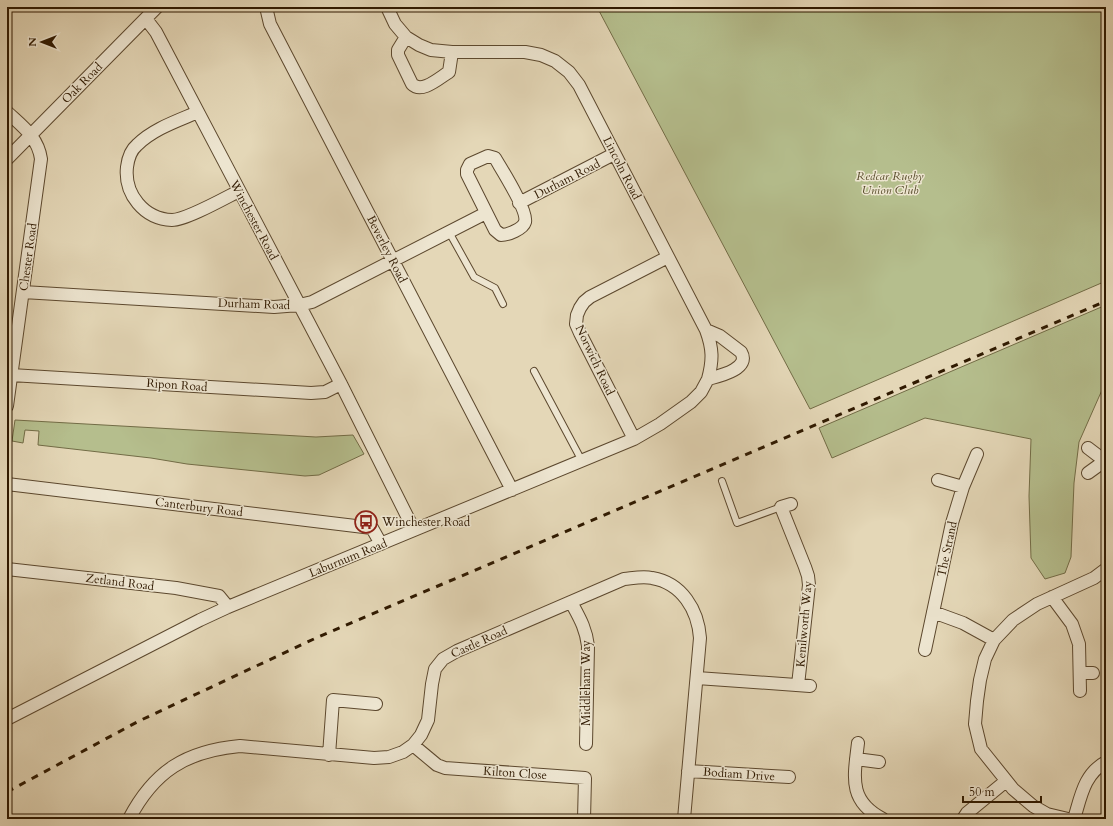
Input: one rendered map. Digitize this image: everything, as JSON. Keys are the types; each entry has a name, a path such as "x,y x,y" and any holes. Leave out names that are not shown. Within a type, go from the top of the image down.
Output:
{"street":[{"name":"Oak Road","path":"7,159 157,7"},
{"name":"Beverley Road","path":"266,7 270,24 512,490"},
{"name":"Lincoln Road","path":"387,7 395,24 406,37 431,50 452,52 525,52 541,55 555,61 569,72 579,85 706,330 711,343 712,355 708,379"},
{"name":"Winchester Road","path":"146,19 156,32 341,384 414,530"},
{"path":"406,37 398,50 398,55 412,84 415,87 423,87 449,72 452,52"},
{"path":"7,112 31,135"},
{"path":"198,112 150,134 135,146 128,159 126,176 132,195 142,208 155,217 173,220 185,218 239,191"},
{"name":"Chester Road","path":"7,406 24,292 41,159 38,146 31,135"},
{"name":"Durham Road","path":"520,203 614,154"},
{"name":"Durham Road","path":"488,156 495,158 520,203 524,212 525,222 522,226 506,235 501,235 498,234 486,213 468,178 467,170 470,164 488,156"},
{"name":"Durham Road","path":"24,292 274,307 299,305 312,302 486,213"},
{"name":"Norwich Road","path":"634,439 580,333 576,324 577,315 580,308 590,297 668,257"},
{"path":"706,330 720,336 743,354 742,364 728,374 708,379"},
{"name":"Ripon Road","path":"12,375 311,393 325,392 341,384"},
{"name":"Laburnum Road","path":"7,719 228,607 634,439 660,424 691,402 701,392 708,379"},
{"path":"1088,448 1106,461 1088,473"},
{"name":"The Strand","path":"925,650 952,523 976,454"},
{"path":"938,480 964,487"},
{"name":"Canterbury Road","path":"7,484 372,528 381,544"},
{"name":"Kenilworth Way","path":"696,678 804,685 809,585 808,576 786,506"},
{"name":"Zetland Road","path":"7,569 176,588 219,596 228,607"},
{"path":"1068,819 1047,814 1033,806 1006,781 981,749 975,724 980,680 985,659 994,640 1013,620 1037,604 1094,578 1106,569"},
{"name":"Castle Road","path":"129,819 138,802 150,785 178,763 199,753 220,748 240,746 374,758 389,757 403,752 413,745 421,735 428,720 435,669 443,659 457,651 624,579 642,577 653,578 676,589 692,606 699,628 700,638 684,819"},
{"path":"1052,597 1072,624 1079,644 1080,692"},
{"name":"Middleham Way","path":"571,602 585,628 588,646 586,744"},
{"path":"933,612 964,623 994,640"},
{"path":"1080,673 1093,673"},
{"path":"329,755 328,700 376,704"},
{"path":"858,743 855,782 859,798 867,809 884,819"},
{"name":"Kilton Close","path":"413,745 437,765 445,768 585,778 584,819"},
{"path":"856,759 879,762"},
{"path":"1074,819 1085,785 1093,770 1106,762"},
{"name":"Bodiam Drive","path":"688,771 789,777"},
{"path":"963,819 967,813 1006,781"}],"lane":[{"path":"449,232 474,277 495,288 503,304"},
{"path":"534,371 582,461"},
{"path":"722,481 737,523 786,506"}],"green space":[{"name":"Redcar Rugby Union Club","path":"597,7 1106,7 1106,281 810,409"},
{"path":"1106,305 1106,387 1102,390 1079,442 1074,483 1071,557 1065,573 1045,579 1031,558 1029,496 1031,439 925,418 832,458 819,428"},
{"path":"15,420 316,437 353,435 364,454 319,475 305,476 187,464 151,458 38,445 39,431 25,430 23,443 12,441"}],"railway":[{"path":"7,792 139,721 316,638 1106,301"}],"place":[{"name":"Winchester Road","path":"366,522"}]}
